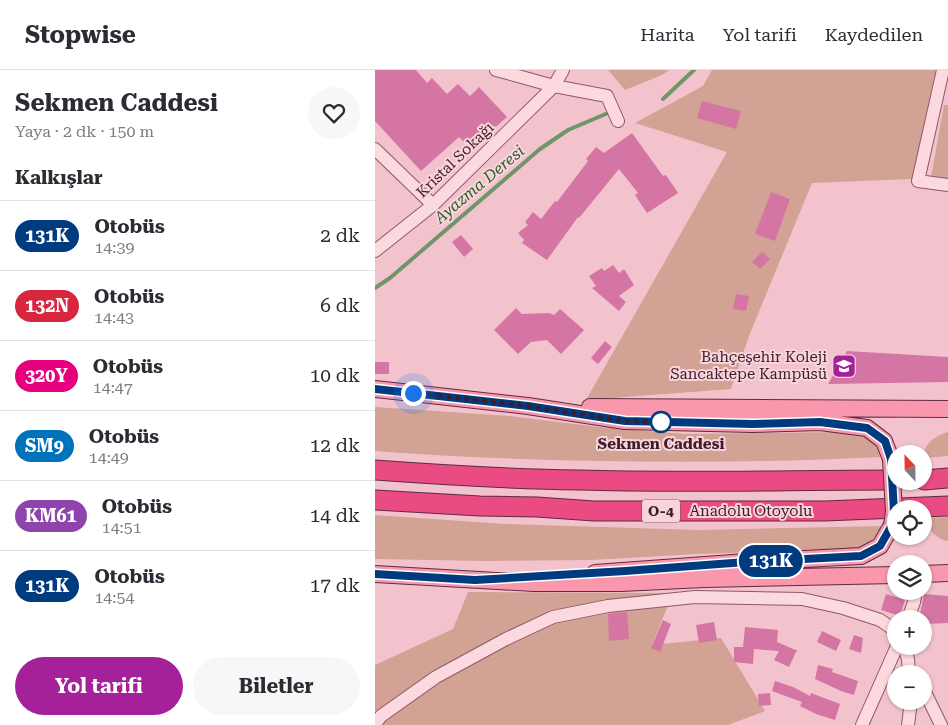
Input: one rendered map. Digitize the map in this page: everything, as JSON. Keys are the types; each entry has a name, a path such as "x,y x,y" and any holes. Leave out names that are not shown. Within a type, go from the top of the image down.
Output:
{"highway":[{"name":"Anadolu Otoyolu","path":"375,470 493,478 580,480 719,482 887,480"},
{"path":"933,479 948,478"},
{"name":"Anadolu Otoyolu","path":"375,500 604,511 825,511 948,506"}],"main road":[{"path":"375,389 528,406 625,421 752,424 820,422 867,428 885,441 891,459 894,512 892,525 880,546 861,556 475,580"},
{"path":"528,406 948,409"},
{"path":"932,574 948,573"},
{"path":"375,574 534,583 621,583 887,574"}],"street":[{"path":"496,70 554,86 607,96 618,121"},
{"name":"Kristal Sokağı","path":"375,251 433,206 554,86 563,70"},
{"path":"943,70 918,181 948,185"},
{"path":"375,149 433,206"},
{"path":"375,724 381,716 436,677 506,639 553,617 608,606 695,597 802,599 843,608 880,620 887,625"},
{"path":"862,725 893,655"},
{"path":"907,655 911,665"},
{"path":"908,659 908,665"},
{"path":"932,706 941,725"},
{"path":"908,725 910,710"}],"shaded area":[{"path":"608,70 669,70 662,75 625,90"},
{"path":"712,70 936,70 912,179 812,183 749,336 731,389 586,400 727,152 635,123 703,86"},
{"path":"944,105 948,105 948,179 931,177"},
{"path":"375,407 510,416 599,427 685,434 844,432 869,437 879,448 882,457 701,462 610,461 519,459 375,451"},
{"path":"948,432 948,456 933,457 933,445 928,445 939,436"},
{"path":"375,515 505,524 698,530 884,526 870,542 856,549 697,554 592,560 375,559"},
{"path":"948,517 948,541 932,532 932,518"},
{"path":"468,592 673,593 652,645 721,638 765,711 728,725 375,725 375,665 453,629"}],"building":[{"path":"375,70 416,70 427,83 432,78 447,94 458,84 470,96 479,87 507,117 471,149 459,137 421,171 375,121"},
{"path":"702,101 741,111 736,129 697,118"},
{"path":"632,133 663,176 666,175 678,193 647,213 635,195 638,193 619,169 578,217 547,260 522,243 524,240 518,233 528,225 525,222 533,212 541,219 555,201 557,202 588,161 586,159 596,147 604,153"},
{"path":"771,192 790,199 775,241 755,234"},
{"path":"461,235 473,249 464,257 452,242"},
{"path":"762,252 770,259 760,269 752,262"},
{"path":"613,265 619,273 624,269 634,285 619,296 626,302 619,311 592,288 596,286 589,276 602,268 604,271"},
{"path":"736,294 749,296 746,311 733,309"},
{"path":"516,308 522,314 549,313 554,315 560,309 584,330 561,354 547,340 531,342 518,354 494,330"},
{"path":"605,341 612,347 598,364 591,358"},
{"path":"847,351 948,357 948,382 828,384"},
{"path":"375,362 389,362 389,374 375,374"},
{"path":"886,594 887,600 905,600 902,610 887,610 887,612 881,610"},
{"path":"932,595 948,596 948,623 932,624 932,610 921,610 923,600 932,600"},
{"path":"627,612 629,639 609,641 608,614"},
{"path":"663,620 671,624 660,652 651,648"},
{"path":"714,622 717,640 699,643 696,625"},
{"path":"745,627 778,630 777,642 798,651 789,667 774,660 779,651 754,649 753,664 734,662 734,647 743,647"},
{"path":"822,631 841,640 836,651 817,642"},
{"path":"854,635 863,638 861,653 849,649"},
{"path":"818,665 833,669 832,672 858,681 854,695 815,679"},
{"path":"775,681 793,687 810,696 811,693 840,704 835,720 800,706 802,702 772,691"},
{"path":"770,693 771,705 759,706 758,694"}],"waterway":[{"name":"Ayazma Deresi","path":"663,99 694,70"},
{"name":"Ayazma Deresi","path":"375,288 390,278 540,149 568,130 608,113"}],"bus line":[{"name":"131K","path":"375,389 528,406 625,421 752,424 820,422 867,428 885,441 891,459 894,512 892,525 880,546 861,556 475,580 375,574"}],"place":[{"name":"Bahçeşehir Koleji Sancaktepe Kampüsü","path":"844,366"},
{"name":"Sekmen Caddesi","path":"661,422"}],"route":[{"path":"413,393 528,406 625,421 661,422"}]}
